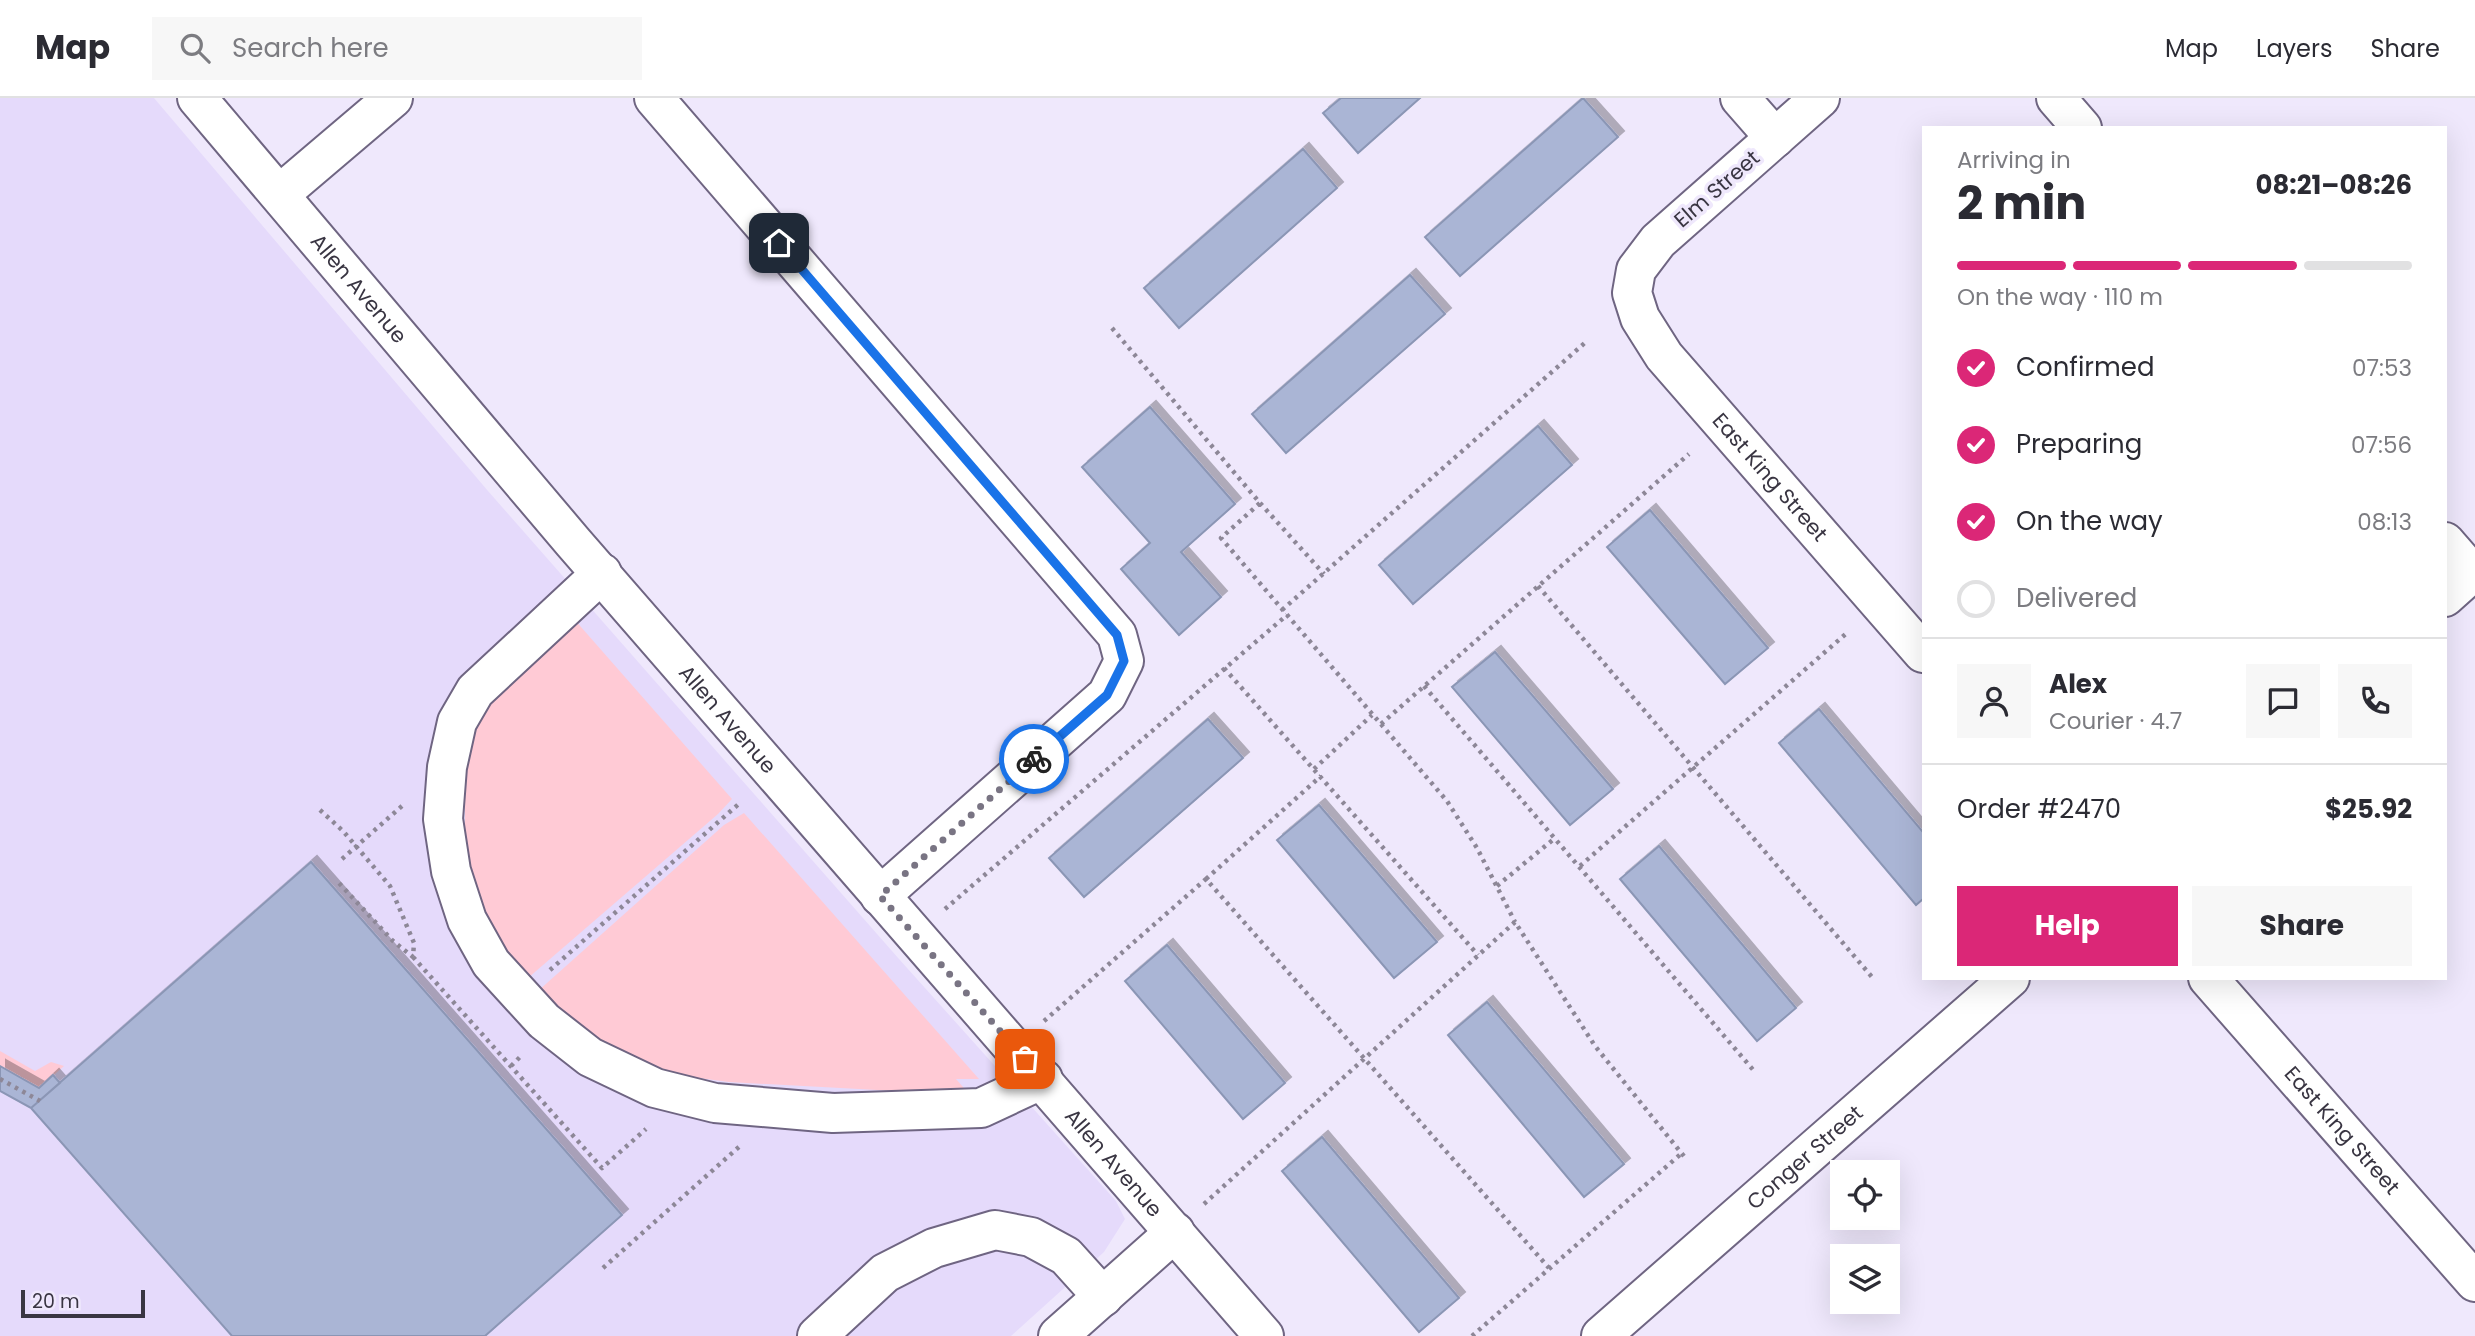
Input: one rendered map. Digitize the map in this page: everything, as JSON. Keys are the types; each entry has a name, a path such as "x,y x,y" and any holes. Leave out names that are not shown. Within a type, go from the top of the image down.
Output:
{"street":[{"name":"Allen Avenue","path":"197,98 564,531 1264,1336"},
{"path":"280,194 393,98"},
{"path":"654,98 1117,635 1124,661 1107,695 880,896"},
{"path":"1740,98 1774,138"},
{"name":"Elm Street","path":"1632,293 1636,270 1658,241 1820,98"},
{"path":"2056,98 2080,126"},
{"name":"East King Street","path":"1632,293 1640,318 1664,356 1922,652"},
{"path":"2447,546 2464,580"},
{"path":"602,573 475,691 457,722 443,819 451,871 467,920 491,963 544,1021 590,1057 655,1088 715,1103 833,1113 981,1108 1043,1079"},
{"name":"Conger Street","path":"1601,1336 2008,980"},
{"name":"East King Street","path":"2210,980 2475,1282"},
{"path":"817,1336 885,1273 934,1248 995,1230 1031,1237 1066,1256 1103,1297"},
{"path":"1058,1336 1175,1232"}],"path":[{"path":"1112,328 1260,503 1324,574"},
{"path":"944,910 1224,668 1324,574 1587,341"},
{"path":"1381,724 1689,454"},
{"path":"1260,503 1221,538 1447,801 1477,848 1514,922 1595,1046 1686,1160"},
{"path":"1538,586 1872,976"},
{"path":"1580,866 1849,632"},
{"path":"1224,668 1478,955"},
{"path":"1424,686 1755,1072"},
{"path":"1314,769 1372,715"},
{"path":"1043,1022 1321,776"},
{"path":"342,859 424,788 447,779"},
{"path":"520,996 741,802"},
{"path":"320,810 390,886 414,943 413,957"},
{"path":"1497,886 1555,838"},
{"path":"1206,879 1549,1268"},
{"path":"337,881 393,941 413,957 602,1168 662,1113 673,1093"},
{"path":"1203,1205 1514,922"},
{"path":"0,1079 40,1101"},
{"path":"603,1268 743,1143"},
{"path":"1472,1336 1682,1153"}],"shaded area":[{"path":"0,98 154,98 488,491 899,959 1116,1201 1125,1219 1104,1252 1011,1336 0,1336"},
{"path":"574,619 732,799 528,978 507,954 483,917 465,867 465,765 474,723 493,696"},
{"path":"744,813 979,1079 956,1079 970,1095 729,1082 669,1074 620,1055 575,1026 538,991 724,825"},
{"path":"0,1051 35,1071 51,1062 64,1066 39,1088 0,1066"}],"building":[{"path":"1341,98 1420,98 1358,153 1323,113"},
{"path":"1583,98 1618,137 1460,276 1425,237"},
{"path":"1303,149 1337,188 1179,328 1144,288"},
{"path":"1410,275 1445,314 1286,453 1252,414"},
{"path":"1150,407 1235,504 1181,552 1221,597 1179,635 1121,569 1150,543 1082,467"},
{"path":"1538,426 1572,465 1413,604 1379,565"},
{"path":"1650,510 1768,648 1725,684 1607,547"},
{"path":"1495,652 1613,789 1570,825 1452,687"},
{"path":"1819,709 1922,831 1922,900 1916,905 1779,743"},
{"path":"1208,719 1243,758 1084,897 1049,858"},
{"path":"1319,805 1437,942 1394,978 1277,840"},
{"path":"1659,846 1796,1008 1757,1041 1620,879"},
{"path":"311,862 622,1215 485,1336 232,1336 31,1108"},
{"path":"1167,945 1285,1083 1243,1119 1125,981"},
{"path":"1487,1002 1624,1164 1584,1197 1448,1035"},
{"path":"0,1066 39,1088 53,1075 60,1083 31,1108 0,1091"},
{"path":"1322,1137 1459,1298 1419,1332 1282,1171"}],"way so far":[{"path":"1025,1059 880,896 1034,759"}],"route":[{"path":"779,243 1117,635 1124,661 1107,695 1034,759"}]}
